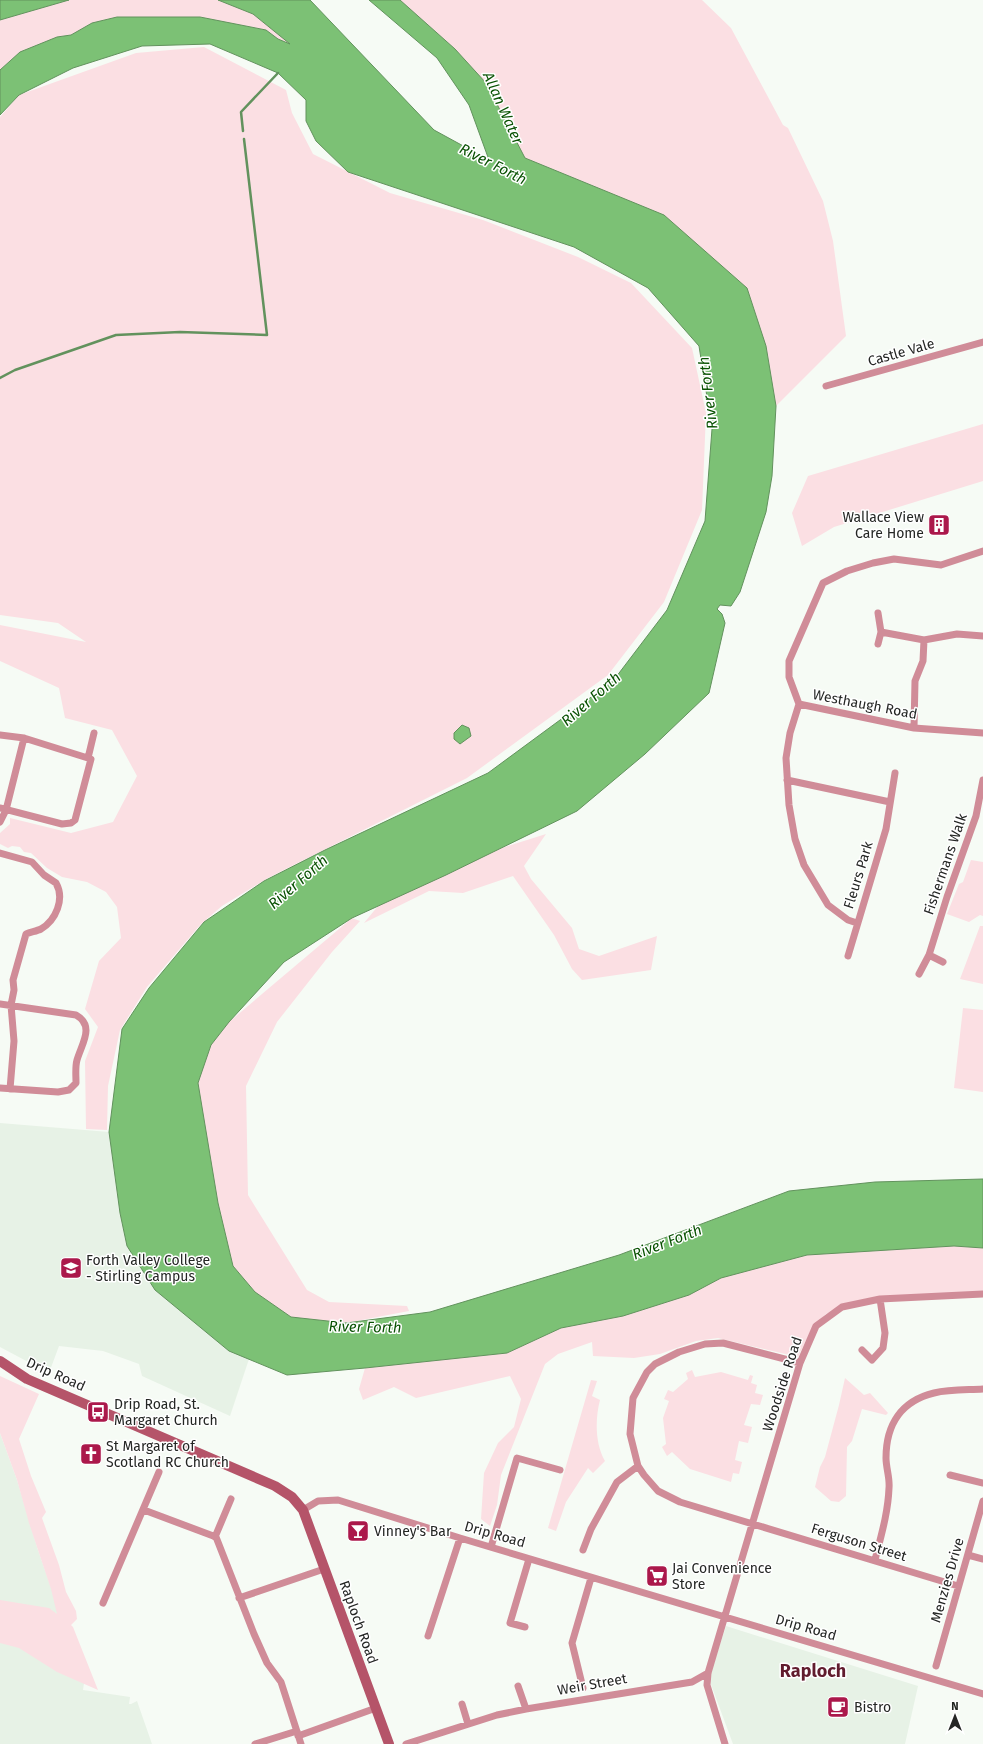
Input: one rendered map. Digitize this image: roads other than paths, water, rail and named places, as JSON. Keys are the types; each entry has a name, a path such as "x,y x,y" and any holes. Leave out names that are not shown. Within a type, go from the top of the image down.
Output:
{"street":[{"name":"Castle Vale","path":"826,386 983,342"},
{"name":"Westhaugh Road","path":"983,551 941,565 894,559 873,563 846,571 823,583 789,661 789,677 799,704 914,728 983,733"},
{"path":"878,613 881,632 878,644"},
{"path":"881,632 924,640 957,634 983,636"},
{"path":"914,728 915,681 923,661 924,640"},
{"path":"799,704 790,733 786,758 789,805 792,824 804,865 828,904 848,920 857,923"},
{"path":"88,758 94,732"},
{"path":"0,735 24,738 91,759 75,820 71,823 62,824 3,809"},
{"path":"0,822 24,738"},
{"name":"Fleurs Park","path":"848,956 886,829 895,773"},
{"path":"787,780 890,802"},
{"name":"Fishermans Walk","path":"919,974 929,956 947,897 976,816 983,780"},
{"path":"0,853 32,862 44,875 56,883 59,898 58,912 49,922 41,929 26,934 13,980 14,990 11,1005 14,1041 10,1089"},
{"path":"929,956 942,962"},
{"path":"0,1004 76,1015 83,1019 87,1029 76,1062 76,1082 69,1090 58,1092 0,1088"},
{"name":"Woodside Road","path":"708,1673 800,1363 816,1326 842,1307 880,1298 983,1294"},
{"path":"862,1350 872,1360 883,1348 885,1333 880,1298"},
{"path":"583,1550 591,1529 617,1482 638,1466 630,1434 633,1398 647,1372 655,1364 688,1349 705,1344 723,1343 800,1363"},
{"name":"Drip Road","path":"0,1361 27,1379 275,1486 292,1497 303,1510 318,1501 338,1500 591,1578 983,1694"},
{"path":"875,1560 886,1515 889,1487 886,1457 889,1433 894,1420 903,1408 924,1396 935,1393 983,1389"},
{"path":"491,1547 517,1458 560,1470"},
{"name":"Ferguson Street","path":"638,1466 658,1491 680,1502 958,1586"},
{"path":"103,1603 159,1472"},
{"path":"950,1475 983,1484"},
{"path":"214,1537 231,1499"},
{"name":"Menzies Drive","path":"936,1666 983,1501"},
{"path":"144,1510 216,1537 239,1598 267,1662 281,1682 301,1744"},
{"name":"Raploch Road","path":"303,1510 389,1744"},
{"path":"428,1636 460,1538"},
{"path":"968,1555 983,1559"},
{"path":"525,1627 510,1623 529,1559"},
{"path":"239,1598 324,1569"},
{"path":"583,1688 572,1643 591,1578"},
{"path":"708,1673 707,1685 725,1744"},
{"name":"Weir Street","path":"406,1744 427,1741 468,1724 497,1715 692,1682 708,1673"},
{"path":"518,1686 526,1709"},
{"path":"462,1704 468,1724"},
{"path":"255,1744 298,1733 376,1708"}],"water":[{"path":"0,0 69,0 0,20"},
{"name":"River Forth","path":"218,0 310,0 434,130 489,160 469,105 437,58 369,0 400,0 455,49 486,83 525,158 664,215 747,288 766,346 776,406 772,476 766,512 740,592 731,606 720,605 717,609 722,614 725,623 709,693 645,754 577,811 446,875 352,918 284,962 229,1022 211,1045 198,1083 218,1203 233,1266 255,1292 291,1317 346,1323 430,1312 619,1255 789,1191 875,1182 983,1179 983,1248 954,1246 807,1255 721,1278 689,1295 623,1316 561,1328 507,1353 287,1375 229,1351 155,1290 127,1246 120,1213 109,1132 122,1029 149,988 204,922 264,881 325,850 488,773 613,681 667,610 705,521 712,429 699,346 648,288 574,247 348,172 316,141 306,121 306,100 278,73 210,44 142,46 73,68 19,95 0,115 0,70 20,52 57,37 71,35 92,23 117,17 200,17 266,30 278,39 290,44 253,14"},
{"path":"462,725 469,728 471,736 460,744 454,739 454,733"}],"waterway":[{"path":"243,131 241,112 278,73"},
{"path":"0,378 15,370 116,335 180,332 267,335 244,139"}],"place":[{"name":"Wallace View Care Home","path":"939,525"},
{"name":"Forth Valley College - Stirling Campus","path":"71,1268"},
{"name":"Drip Road, St. Margaret Church","path":"98,1412"},
{"name":"St Margaret of Scotland RC Church","path":"91,1454"},
{"name":"Vinney's Bar","path":"358,1531"},
{"name":"Jai Convenience Store","path":"657,1576"},
{"name":"Bistro","path":"838,1707"}],"district":[{"name":"Raploch","path":"813,1671"}],"water label":[{"name":"Allan Water","path":"503,108"}]}
